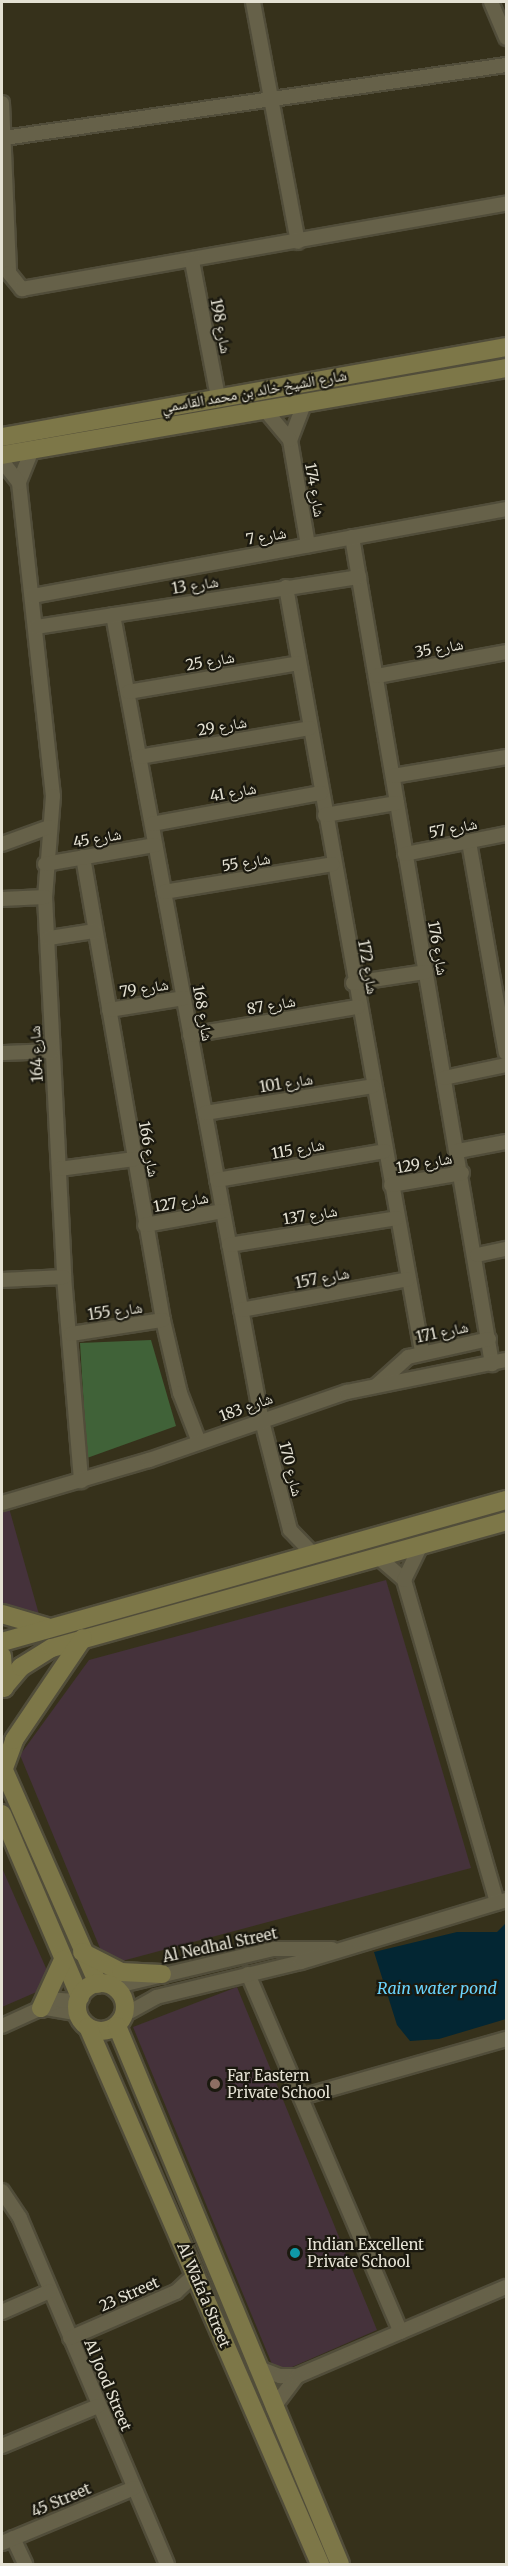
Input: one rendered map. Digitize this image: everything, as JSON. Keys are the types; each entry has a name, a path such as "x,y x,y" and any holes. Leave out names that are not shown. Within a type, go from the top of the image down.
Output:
{"street":[{"path":"253,2 298,242"},
{"path":"491,2 507,38"},
{"path":"4,138 507,65"},
{"path":"2,104 9,273 15,286 29,290 507,204"},
{"name":"شارع 198","path":"192,261 218,397"},
{"name":"شارع الشيخ خالد بن محمد القاسمي","path":"2,437 507,346"},
{"name":"شارع الشيخ خالد بن محمد القاسمي","path":"2,455 507,368"},
{"path":"265,410 290,440 304,404"},
{"name":"شارع 174","path":"290,440 308,545"},
{"path":"19,483 32,450"},
{"path":"2,461 19,483"},
{"name":"شارع 164","path":"19,483 53,796 45,864 45,897 49,938 52,1051 64,1277 71,1334 81,1481"},
{"name":"شارع 7","path":"32,596 507,509"},
{"name":"شارع 176","path":"352,537 405,854 477,1255 492,1364"},
{"name":"شارع 13","path":"36,627 359,577"},
{"name":"شارع 172","path":"286,587 358,1007 422,1352"},
{"name":"شارع 168","path":"113,615 261,1417"},
{"name":"شارع 35","path":"377,676 507,652"},
{"name":"شارع 25","path":"128,692 299,663"},
{"name":"شارع 29","path":"139,757 310,728"},
{"path":"393,776 507,757"},
{"name":"شارع 41","path":"152,824 321,793"},
{"path":"325,815 397,803"},
{"path":"2,844 49,827"},
{"name":"شارع 57","path":"405,854 507,834"},
{"path":"468,842 507,1053"},
{"name":"شارع 45","path":"45,864 156,844"},
{"name":"شارع 166","path":"83,857 163,1320 180,1393 199,1442"},
{"name":"شارع 55","path":"164,892 333,864"},
{"path":"2,899 45,897"},
{"path":"49,938 94,931"},
{"path":"354,983 426,972"},
{"name":"شارع 79","path":"109,1010 184,998"},
{"name":"شارع 87","path":"190,1035 358,1007"},
{"path":"2,1053 52,1051"},
{"path":"444,1078 507,1065"},
{"name":"شارع 101","path":"205,1113 373,1086"},
{"path":"458,1151 507,1142"},
{"name":"شارع 115","path":"217,1180 385,1151"},
{"path":"59,1169 134,1159"},
{"name":"شارع 129","path":"391,1185 462,1173"},
{"name":"شارع 127","path":"145,1225 223,1211"},
{"name":"شارع 137","path":"229,1245 397,1218"},
{"path":"477,1255 507,1249"},
{"path":"2,1280 64,1277"},
{"name":"شارع 157","path":"241,1310 408,1279"},
{"name":"شارع 155","path":"71,1334 163,1320"},
{"name":"شارع 171","path":"377,1385 399,1363 422,1352 489,1339"},
{"name":"شارع 183","path":"2,1503 81,1481 199,1442 261,1417 377,1385 507,1360"},
{"name":"شارع 170","path":"261,1417 290,1530 312,1553"},
{"path":"2,1642 507,1500"},
{"path":"3,1691 40,1653 83,1638 507,1521"},
{"path":"279,1563 290,1530"},
{"path":"404,1581 421,1545"},
{"path":"378,1557 404,1581 502,1902"},
{"path":"2,1614 55,1628"},
{"path":"81,2010 106,1985 82,1952 2,1769 21,1730 83,1638"},
{"path":"2,1656 3,1691"},
{"name":"Al Wafa'a Street","path":"2,1814 63,1960 81,2010 320,2565"},
{"name":"Al Nedhal Street","path":"120,2020 156,1997 248,1974 502,1902"},
{"name":"Al Nedhal Street","path":"106,1985 274,1949 334,1949"},
{"path":"82,1952 121,1972 162,1974"},
{"path":"41,2008 63,1960"},
{"path":"248,1974 401,2332"},
{"name":"Al Wafa'a Street","path":"106,1985 125,2002 120,2020 255,2366 340,2565"},
{"path":"2,2026 41,2008 81,2010 99,2031 120,2020"},
{"path":"301,2097 507,2039"},
{"name":"Al Jood Street","path":"2,2184 20,2218 167,2565"},
{"name":"Al Jood Street","path":"2,2191 20,2218"},
{"name":"23 Street","path":"70,2338 176,2292 195,2274"},
{"path":"255,2366 280,2376 297,2376 507,2287"},
{"path":"2,2312 50,2291"},
{"path":"273,2408 297,2376"},
{"path":"2,2446 98,2406"},
{"name":"45 Street","path":"7,2540 134,2488"},
{"path":"7,2540 25,2565"}],"shaded area":[{"path":"9,1508 40,1618 19,1619 2,1605 2,1511"},
{"path":"386,1580 471,1868 107,1965 20,1755 89,1660"},
{"path":"2,1868 49,1975 48,1987 2,2007"},
{"path":"237,1987 377,2330 276,2374 133,2027"}],"green space":[{"path":"151,1340 176,1426 87,1458 80,1343"}],"water":[{"name":"Rain water pond","path":"506,1923 506,2019 439,2039 410,2041 397,2025 374,1952 457,1932 497,1932"}],"place":[{"name":"Far Eastern Private School","path":"215,2084"},
{"name":"Indian Excellent Private School","path":"295,2253"}]}
